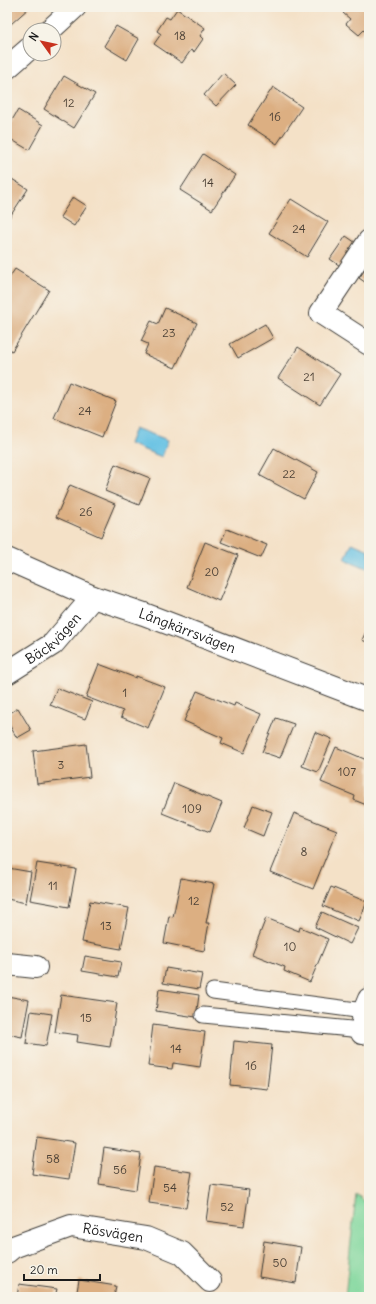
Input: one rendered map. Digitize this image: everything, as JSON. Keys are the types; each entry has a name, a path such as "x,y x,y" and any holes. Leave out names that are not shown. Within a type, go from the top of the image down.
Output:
{"street":[{"path":"59,22 75,7"},
{"path":"7,68 22,55"},
{"path":"369,241 321,313 369,344"},
{"name":"Långkärrsvägen","path":"7,558 93,597 144,614 369,700"},
{"name":"Bäckvägen","path":"7,673 52,644 93,597"},
{"path":"7,964 36,967"},
{"name":"Rösvägen","path":"7,1252 13,1248 71,1226 146,1238 182,1253 210,1281"}],"lane":[{"path":"213,991 364,1018"},
{"path":"203,1015 364,1018"}],"green space":[{"path":"356,1194 369,1205 369,1297 345,1297"}],"water":[{"path":"135,428 168,440 162,457 129,444"},
{"path":"352,543 369,550 369,569 345,559"}],"building":[{"path":"7,7 30,7 11,24 7,20"},
{"path":"348,7 369,7 369,34 364,30 359,35 346,24 350,19 343,13"},
{"path":"177,9 205,28 200,36 203,39 194,52 191,50 182,63 154,44 161,34 157,31 166,17 170,19"},
{"path":"116,26 139,39 127,60 104,46"},
{"path":"223,73 236,85 216,106 204,95"},
{"path":"64,76 95,94 74,128 44,109"},
{"path":"273,87 302,107 277,144 248,125"},
{"path":"18,110 43,125 29,150 7,137 7,129"},
{"path":"203,154 235,175 212,210 180,190"},
{"path":"7,176 28,189 7,221"},
{"path":"73,197 87,206 74,226 60,217"},
{"path":"291,199 328,222 307,257 269,233"},
{"path":"346,236 359,245 343,268 330,259"},
{"path":"369,264 369,285 359,278"},
{"path":"15,269 49,290 12,351 7,348 7,281"},
{"path":"165,308 197,323 175,368 144,354 148,344 141,341 151,321 158,324"},
{"path":"265,324 273,338 238,358 230,344"},
{"path":"298,347 340,374 320,405 278,378"},
{"path":"69,382 116,401 102,437 54,418"},
{"path":"274,448 318,472 304,499 259,475"},
{"path":"115,464 150,478 139,505 105,491"},
{"path":"70,485 115,504 101,537 56,517"},
{"path":"227,529 267,545 261,558 221,542"},
{"path":"205,542 238,555 219,601 187,587"},
{"path":"369,625 369,643 362,640"},
{"path":"99,664 165,687 148,728 121,717 123,711 86,697"},
{"path":"57,688 92,702 85,719 50,705"},
{"path":"197,691 234,706 235,703 261,714 244,753 221,743 223,738 184,721"},
{"path":"18,708 31,730 17,738 7,721 7,715"},
{"path":"276,718 294,724 280,758 262,752"},
{"path":"315,732 332,739 318,772 302,766"},
{"path":"86,744 90,777 37,784 33,751"},
{"path":"336,747 369,761 369,806 354,800 355,796 321,782"},
{"path":"174,783 222,803 210,832 162,813"},
{"path":"253,805 272,812 263,836 244,828"},
{"path":"294,813 337,830 313,889 270,872"},
{"path":"37,863 76,869 69,907 30,900"},
{"path":"8,868 31,872 26,903 7,899"},
{"path":"181,878 214,884 206,923 209,923 204,951 164,943 169,916 173,917"},
{"path":"331,887 367,902 359,921 323,906"},
{"path":"90,901 129,908 121,949 82,942"},
{"path":"322,912 358,928 350,944 315,927"},
{"path":"266,918 299,931 300,927 328,939 310,982 284,971 285,967 252,954"},
{"path":"85,956 121,962 118,977 82,971"},
{"path":"166,968 202,974 199,989 163,983"},
{"path":"159,989 199,995 196,1017 156,1011"},
{"path":"61,995 117,1003 110,1047 77,1042 78,1035 55,1032"},
{"path":"7,996 29,1000 22,1037 7,1034"},
{"path":"31,1011 52,1014 46,1046 26,1043"},
{"path":"153,1025 205,1032 200,1067 173,1063 172,1069 148,1066"},
{"path":"234,1041 272,1045 267,1089 230,1085"},
{"path":"37,1137 75,1143 69,1179 32,1174"},
{"path":"104,1148 141,1154 136,1190 99,1184"},
{"path":"154,1167 192,1172 186,1208 149,1203"},
{"path":"211,1185 249,1190 244,1226 206,1221"},
{"path":"264,1241 301,1247 296,1283 259,1277"},
{"path":"79,1280 116,1286 114,1297 76,1297"},
{"path":"19,1284 57,1289 55,1297 17,1297"}]}
